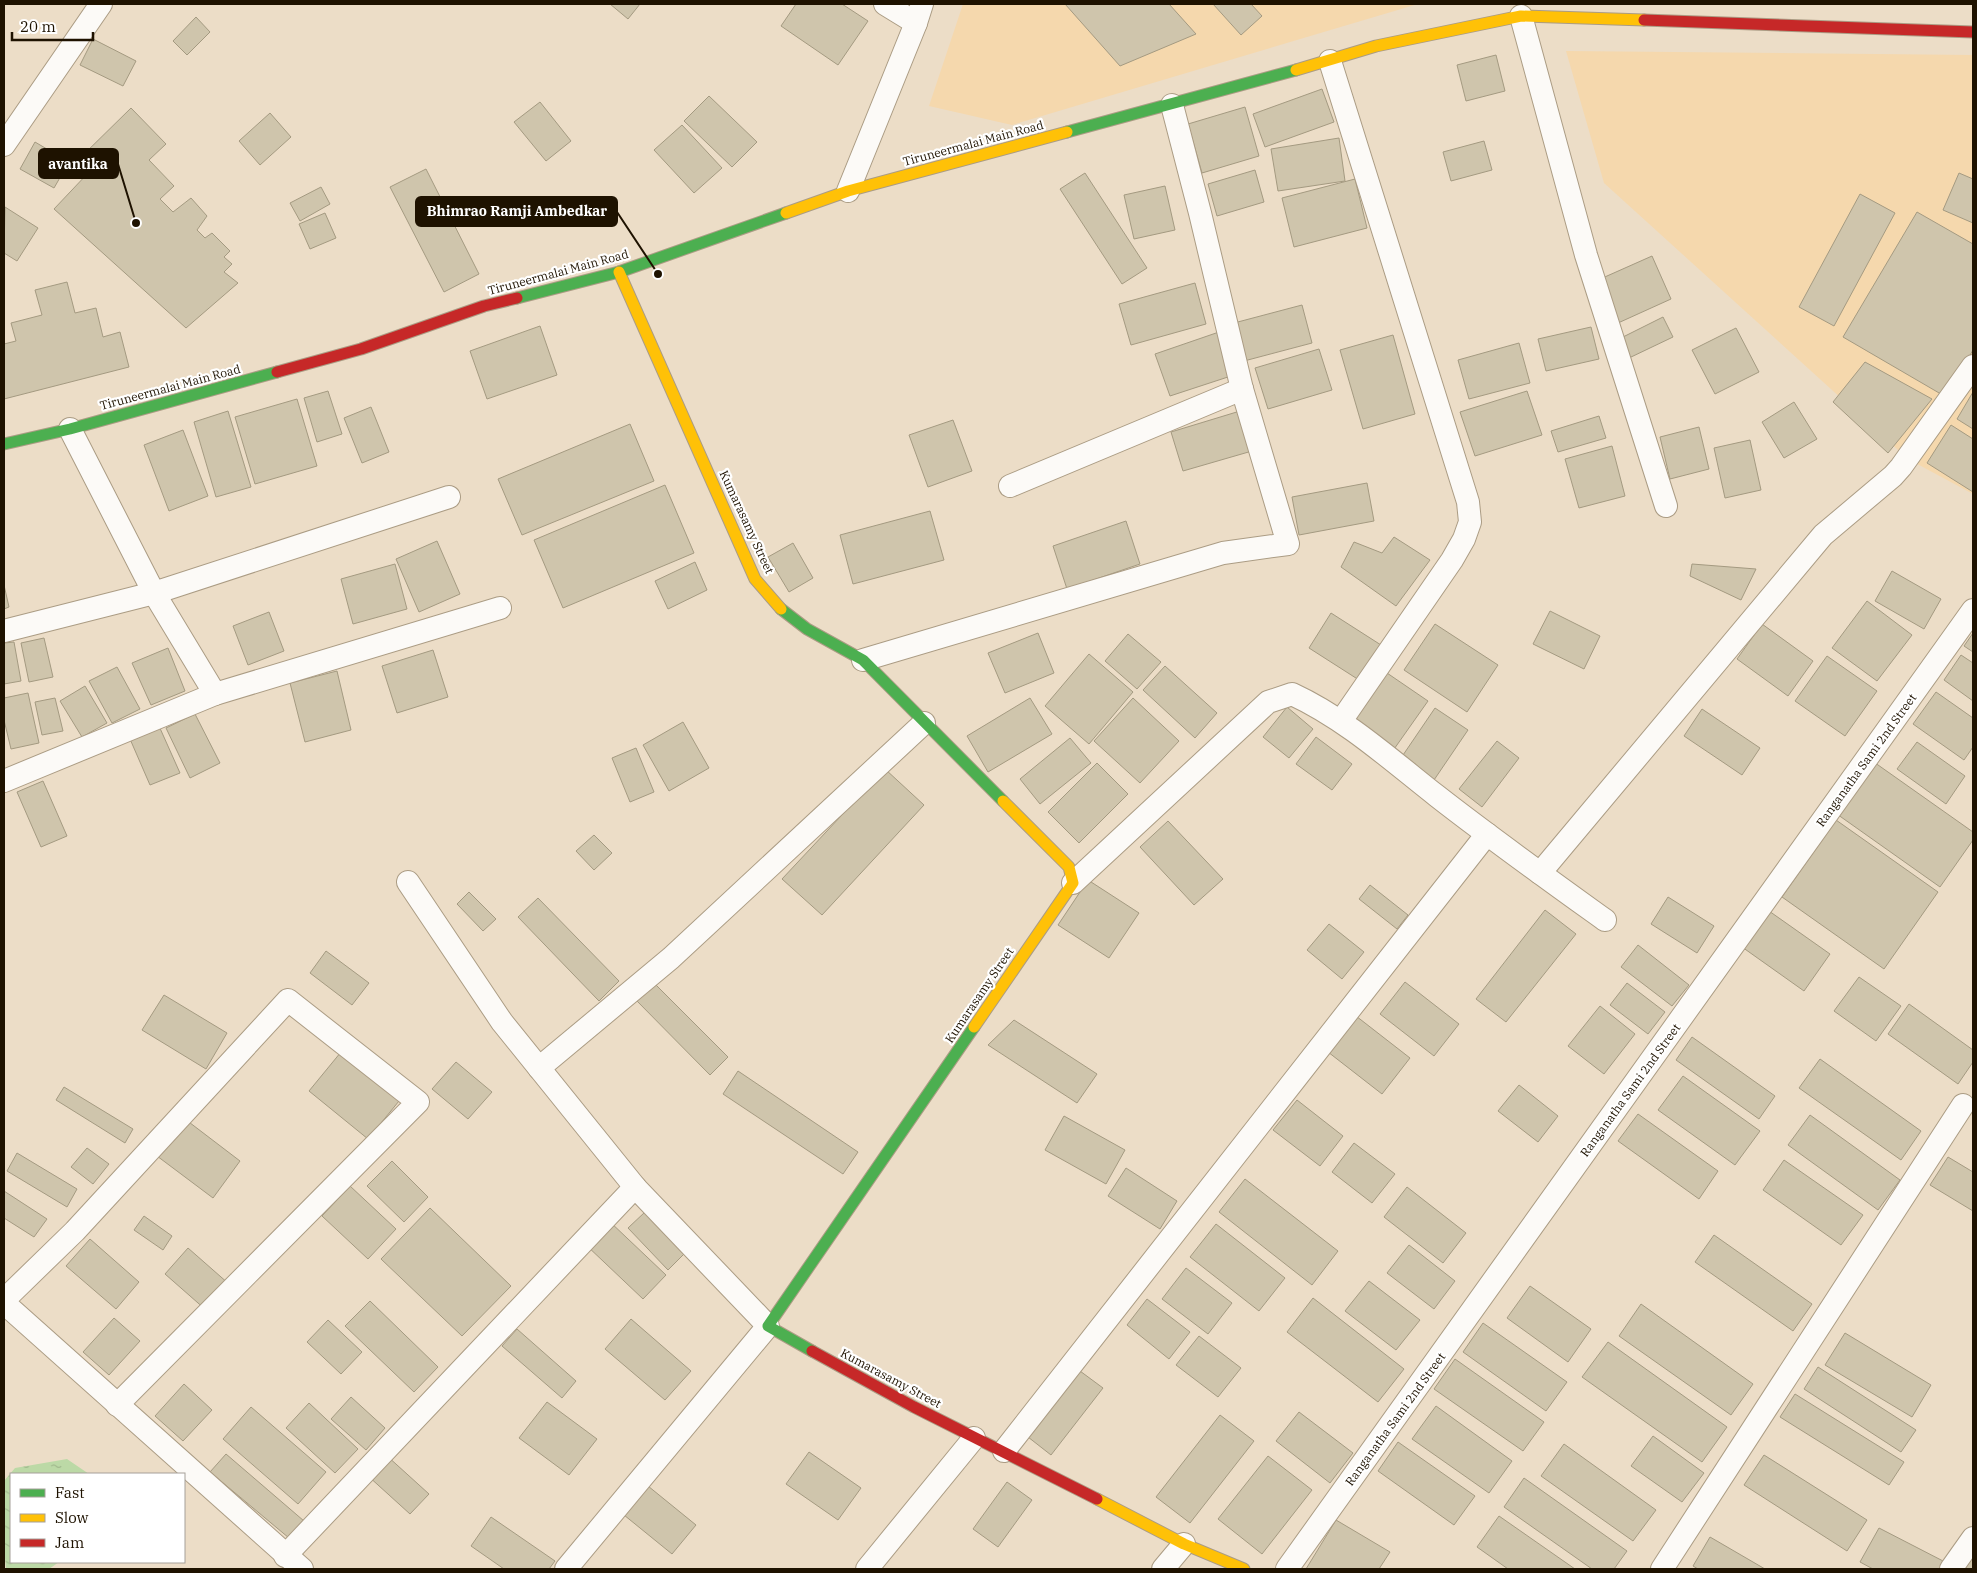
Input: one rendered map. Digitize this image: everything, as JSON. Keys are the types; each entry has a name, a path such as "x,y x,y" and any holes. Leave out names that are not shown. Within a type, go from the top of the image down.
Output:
{"main road":[{"name":"Tiruneermalai Main Road","path":"4,444 70,429 361,349 484,306 620,272 848,190 1330,61 1376,46 1521,16 1973,32"},
{"name":"Kumarasamy Street","path":"620,272 755,579 781,608 807,629 863,660 1069,867 1072,883 768,1326 848,1372 974,1438 1004,1451 1184,1544 1244,1569"}],"street":[{"path":"4,145 100,4"},
{"path":"848,190 919,14 885,4"},
{"path":"1521,16 1586,255 1666,506"},
{"path":"1330,61 1468,502 1470,522 1464,539 1452,560 1341,721"},
{"path":"863,660 1223,552 1288,544 1242,389 1172,104"},
{"path":"1540,873 1823,535 1902,467 1973,366"},
{"path":"1010,486 1242,389"},
{"path":"70,429 154,593 215,694"},
{"path":"4,631 154,593 449,497"},
{"path":"4,781 215,694 500,608"},
{"name":"Ranganatha Sami 2nd Street","path":"1287,1569 1973,610"},
{"path":"1072,883 1268,702 1292,694 1341,721 1487,834 1605,920"},
{"path":"539,1068 671,958 924,723"},
{"path":"1004,1451 1487,834"},
{"path":"408,882 502,1022 539,1068 635,1186 768,1326 566,1569"},
{"path":"117,1405 418,1102 288,1000 75,1232 4,1302 117,1405 294,1563 635,1186"},
{"path":"1662,1569 1963,1105"},
{"path":"867,1569 974,1438"},
{"path":"1952,1569 1973,1538"},
{"path":"1163,1569 1184,1544"}],"shaded area":[{"path":"963,4 1418,4 1012,125 929,106"},
{"path":"1566,51 1973,55 1973,494 1908,459 1604,183"}],"water":[{"path":"67,1459 88,1473 11,1473 15,1468"},
{"path":"10,1474 10,1563 58,1563 49,1569 6,1569 4,1481"}],"building":[{"path":"610,4 640,4 628,19"},
{"path":"796,4 842,4 868,21 838,65 781,26"},
{"path":"1065,4 1169,4 1196,34 1120,66"},
{"path":"1213,4 1251,4 1262,16 1241,35"},
{"path":"196,17 210,32 187,55 173,41"},
{"path":"93,39 136,61 123,86 80,65"},
{"path":"1496,55 1505,91 1466,101 1457,65"},
{"path":"1322,89 1334,122 1265,147 1253,114"},
{"path":"709,96 757,142 732,167 684,121"},
{"path":"540,102 571,141 546,161 514,122"},
{"path":"1245,107 1259,156 1202,173 1188,124"},
{"path":"131,108 166,144 149,160 174,186 160,199 173,212 191,198 207,216 197,230 205,238 212,233 230,251 224,257 232,264 224,272 238,283 186,328 54,209 89,172 78,160"},
{"path":"270,113 291,137 260,165 239,141"},
{"path":"682,125 722,168 694,193 654,150"},
{"path":"1339,138 1345,181 1278,191 1271,149"},
{"path":"1484,141 1492,170 1451,181 1443,152"},
{"path":"35,142 69,162 54,188 20,169"},
{"path":"426,169 479,274 444,292 390,187"},
{"path":"1255,170 1264,202 1217,216 1208,184"},
{"path":"1085,173 1147,268 1122,284 1060,189"},
{"path":"1959,173 1973,179 1973,223 1943,210"},
{"path":"1355,179 1367,228 1294,247 1282,198"},
{"path":"1165,186 1175,230 1134,239 1124,195"},
{"path":"321,187 330,204 300,221 290,203"},
{"path":"1860,194 1895,213 1834,326 1799,307"},
{"path":"5,207 38,228 17,261 4,253"},
{"path":"1917,212 1973,244 1973,350 1946,397 1843,337"},
{"path":"325,213 336,238 310,249 299,224"},
{"path":"1652,256 1671,299 1618,323 1598,280"},
{"path":"67,282 75,313 96,308 103,337 120,332 129,367 4,399 4,344 16,341 11,323 42,315 35,290"},
{"path":"1195,283 1206,324 1131,345 1119,304"},
{"path":"1302,305 1312,343 1244,361 1234,323"},
{"path":"1663,317 1673,337 1629,358 1619,339"},
{"path":"540,326 557,375 487,399 470,351"},
{"path":"1591,327 1599,359 1546,371 1538,339"},
{"path":"1736,328 1759,372 1715,394 1692,350"},
{"path":"1219,332 1234,375 1170,396 1155,354"},
{"path":"1393,335 1415,414 1363,429 1340,350"},
{"path":"1519,343 1530,383 1469,399 1458,360"},
{"path":"1319,349 1332,390 1268,409 1255,368"},
{"path":"1865,362 1932,399 1888,453 1833,402"},
{"path":"328,391 342,434 317,442 304,398"},
{"path":"1527,391 1542,435 1475,456 1460,412"},
{"path":"1973,392 1973,429 1957,419"},
{"path":"297,399 317,466 255,484 235,417"},
{"path":"1794,402 1817,439 1784,458 1762,422"},
{"path":"371,407 389,452 362,463 344,418"},
{"path":"228,411 251,487 216,497 194,422"},
{"path":"1240,411 1252,451 1183,471 1171,432"},
{"path":"1599,416 1606,438 1558,452 1551,431"},
{"path":"953,420 972,471 928,487 909,435"},
{"path":"630,424 654,481 522,535 498,479"},
{"path":"1951,425 1973,439 1973,492 1927,463"},
{"path":"1699,427 1709,469 1670,479 1660,437"},
{"path":"183,430 208,496 169,511 144,445"},
{"path":"1750,440 1761,490 1725,498 1714,448"},
{"path":"1612,446 1625,496 1579,508 1565,459"},
{"path":"1367,483 1374,521 1299,535 1292,497"},
{"path":"665,485 694,553 563,608 534,540"},
{"path":"930,511 944,560 853,584 840,535"},
{"path":"1126,521 1140,564 1067,589 1053,546"},
{"path":"1394,537 1430,560 1396,606 1341,567 1354,542 1382,553"},
{"path":"437,541 460,594 419,612 396,559"},
{"path":"793,543 813,578 789,592 768,557"},
{"path":"695,562 707,590 668,609 655,581"},
{"path":"395,564 407,609 353,624 341,579"},
{"path":"1692,564 1756,569 1741,600 1690,576"},
{"path":"1892,571 1941,599 1924,629 1875,601"},
{"path":"4,585 9,607 4,609"},
{"path":"1867,601 1912,635 1877,681 1832,648"},
{"path":"1550,611 1600,636 1584,669 1533,644"},
{"path":"269,612 284,651 248,665 233,626"},
{"path":"1331,613 1381,645 1359,680 1309,648"},
{"path":"1435,624 1498,665 1467,712 1404,670"},
{"path":"1762,624 1813,661 1788,696 1737,659"},
{"path":"1038,633 1054,673 1005,693 988,653"},
{"path":"1973,633 1973,652 1964,646"},
{"path":"1128,634 1161,662 1137,689 1105,661"},
{"path":"44,638 53,677 29,682 21,643"},
{"path":"14,642 21,681 4,684 4,643"},
{"path":"168,648 185,691 151,705 132,663"},
{"path":"433,650 448,697 397,713 382,666"},
{"path":"1089,654 1133,692 1089,744 1045,706"},
{"path":"1961,655 1973,663 1973,701 1944,680"},
{"path":"1827,656 1877,691 1845,736 1795,701"},
{"path":"1165,666 1217,713 1195,738 1143,690"},
{"path":"117,667 140,709 112,723 89,681"},
{"path":"337,671 351,730 305,742 290,683"},
{"path":"1387,673 1428,701 1392,752 1351,724"},
{"path":"85,686 107,723 82,737 60,701"},
{"path":"1936,692 1973,718 1973,747 1964,760 1913,724"},
{"path":"28,693 39,743 11,749 4,720 4,698"},
{"path":"55,698 63,731 42,735 35,702"},
{"path":"1030,698 1052,734 988,772 967,736"},
{"path":"1133,698 1179,741 1140,783 1094,741"},
{"path":"1287,707 1313,729 1289,758 1263,737"},
{"path":"1435,708 1468,730 1434,780 1401,758"},
{"path":"1702,709 1760,748 1742,775 1684,736"},
{"path":"195,714 220,763 190,778 166,728"},
{"path":"683,722 709,768 669,791 643,745"},
{"path":"159,726 180,773 150,785 130,739"},
{"path":"1316,737 1352,764 1332,790 1296,764"},
{"path":"1070,738 1091,763 1040,804 1020,779"},
{"path":"1497,741 1519,758 1482,807 1459,789"},
{"path":"1917,742 1965,776 1946,804 1897,769"},
{"path":"636,748 654,792 630,802 612,758"},
{"path":"1871,760 1973,832 1973,840 1940,887 1834,812"},
{"path":"1097,763 1128,794 1079,843 1048,812"},
{"path":"885,769 924,805 822,915 782,879"},
{"path":"43,781 67,836 41,847 17,792"},
{"path":"1836,820 1938,892 1884,969 1782,897"},
{"path":"1168,821 1223,879 1194,905 1140,847"},
{"path":"594,835 612,853 594,870 576,851"},
{"path":"1088,880 1139,913 1109,958 1058,925"},
{"path":"1370,885 1408,915 1397,929 1359,899"},
{"path":"469,892 496,919 483,931 457,904"},
{"path":"1668,897 1714,926 1697,953 1651,924"},
{"path":"538,898 619,981 599,1001 518,917"},
{"path":"1545,910 1576,934 1506,1022 1476,999"},
{"path":"1769,911 1830,954 1804,991 1742,947"},
{"path":"1329,924 1364,952 1342,979 1307,950"},
{"path":"1638,945 1689,985 1672,1006 1621,967"},
{"path":"326,951 369,983 352,1005 310,973"},
{"path":"1859,977 1901,1006 1876,1041 1834,1011"},
{"path":"652,981 728,1057 710,1075 635,999"},
{"path":"1405,982 1459,1024 1434,1056 1380,1014"},
{"path":"1627,983 1665,1012 1648,1034 1610,1005"},
{"path":"164,995 227,1033 206,1069 142,1030"},
{"path":"1909,1004 1973,1050 1973,1062 1958,1084 1888,1034"},
{"path":"1600,1006 1635,1034 1604,1074 1568,1046"},
{"path":"1356,1016 1410,1058 1382,1094 1328,1052"},
{"path":"1014,1020 1097,1074 1077,1103 988,1045"},
{"path":"1692,1037 1775,1096 1759,1119 1676,1060"},
{"path":"341,1052 399,1101 368,1139 309,1091"},
{"path":"1820,1059 1921,1131 1901,1160 1799,1088"},
{"path":"456,1062 492,1092 468,1119 432,1089"},
{"path":"738,1071 858,1152 843,1174 723,1094"},
{"path":"1683,1076 1760,1131 1735,1165 1658,1110"},
{"path":"1519,1085 1558,1116 1538,1142 1498,1111"},
{"path":"64,1087 133,1129 125,1143 56,1100"},
{"path":"1297,1100 1343,1136 1320,1166 1273,1130"},
{"path":"1638,1114 1718,1171 1699,1199 1618,1141"},
{"path":"1810,1115 1900,1180 1878,1210 1788,1145"},
{"path":"181,1116 240,1161 213,1198 153,1153"},
{"path":"1064,1116 1125,1150 1106,1184 1045,1150"},
{"path":"1354,1143 1395,1174 1372,1203 1332,1172"},
{"path":"87,1148 109,1164 93,1184 71,1167"},
{"path":"17,1153 77,1189 67,1207 7,1171"},
{"path":"1948,1157 1973,1172 1973,1211 1930,1185"},
{"path":"1784,1160 1863,1215 1841,1245 1763,1190"},
{"path":"392,1161 428,1197 404,1222 367,1186"},
{"path":"1126,1168 1177,1201 1160,1229 1108,1196"},
{"path":"1245,1179 1338,1251 1312,1285 1219,1212"},
{"path":"350,1186 396,1229 368,1259 322,1216"},
{"path":"1407,1187 1466,1233 1443,1263 1384,1217"},
{"path":"4,1191 47,1219 34,1237 4,1218"},
{"path":"430,1208 511,1286 462,1336 381,1259"},
{"path":"645,1212 685,1253 668,1270 628,1228"},
{"path":"144,1216 172,1236 163,1250 134,1230"},
{"path":"608,1220 666,1275 643,1299 585,1244"},
{"path":"1216,1224 1285,1278 1259,1311 1190,1257"},
{"path":"1714,1235 1812,1304 1793,1331 1695,1262"},
{"path":"90,1239 139,1282 116,1309 66,1266"},
{"path":"1409,1245 1455,1281 1434,1309 1387,1273"},
{"path":"188,1248 229,1284 206,1310 165,1274"},
{"path":"1186,1268 1232,1303 1208,1334 1162,1299"},
{"path":"1369,1281 1420,1320 1396,1350 1345,1311"},
{"path":"1530,1286 1591,1329 1568,1362 1507,1318"},
{"path":"1313,1298 1404,1369 1378,1402 1287,1332"},
{"path":"1147,1299 1190,1332 1169,1359 1127,1325"},
{"path":"370,1301 438,1367 414,1392 345,1326"},
{"path":"1641,1304 1753,1384 1731,1415 1619,1336"},
{"path":"114,1318 140,1341 109,1375 83,1352"},
{"path":"631,1319 691,1371 665,1400 605,1349"},
{"path":"328,1320 362,1352 341,1374 307,1342"},
{"path":"1483,1323 1567,1382 1546,1411 1463,1352"},
{"path":"517,1329 576,1381 562,1398 502,1346"},
{"path":"1845,1333 1931,1385 1912,1417 1825,1365"},
{"path":"1199,1336 1241,1368 1218,1397 1176,1365"},
{"path":"1608,1342 1727,1427 1702,1462 1582,1377"},
{"path":"1455,1359 1544,1422 1523,1451 1434,1389"},
{"path":"1818,1367 1916,1430 1901,1452 1804,1389"},
{"path":"1080,1371 1103,1388 1051,1455 1028,1437"},
{"path":"184,1384 212,1410 183,1441 155,1416"},
{"path":"1795,1394 1904,1462 1889,1485 1780,1417"},
{"path":"351,1397 385,1428 366,1450 331,1419"},
{"path":"547,1402 597,1439 569,1475 519,1438"},
{"path":"309,1403 358,1449 335,1473 286,1428"},
{"path":"1436,1406 1512,1461 1489,1493 1412,1439"},
{"path":"251,1407 326,1472 298,1504 223,1439"},
{"path":"1299,1412 1353,1453 1330,1483 1276,1441"},
{"path":"1220,1415 1254,1441 1190,1523 1156,1497"},
{"path":"1653,1436 1704,1473 1682,1502 1631,1466"},
{"path":"1398,1442 1475,1496 1454,1525 1378,1471"},
{"path":"1564,1444 1656,1510 1633,1541 1541,1476"},
{"path":"809,1452 861,1488 838,1520 786,1484"},
{"path":"226,1454 304,1521 289,1538 210,1472"},
{"path":"386,1455 429,1494 410,1514 367,1475"},
{"path":"1764,1455 1867,1520 1847,1551 1744,1485"},
{"path":"1268,1456 1312,1490 1262,1554 1218,1519"},
{"path":"1524,1478 1627,1551 1614,1569 1592,1569 1504,1507"},
{"path":"1007,1482 1032,1500 998,1547 973,1529"},
{"path":"648,1486 696,1525 672,1554 624,1515"},
{"path":"1499,1516 1575,1569 1508,1569 1477,1547"},
{"path":"491,1517 555,1561 549,1569 504,1569 471,1546"},
{"path":"1336,1520 1390,1552 1379,1569 1306,1569"},
{"path":"1879,1528 1945,1562 1941,1569 1873,1569 1860,1562"},
{"path":"1710,1537 1765,1569 1698,1569 1693,1566"},
{"path":"1973,1553 1973,1569 1958,1569"}],"traffic: fast":[{"path":"1067,132 1296,70"},
{"path":"517,298 619,272 786,213"},
{"path":"4,444 70,429 277,372"},
{"path":"781,609 807,629 863,660 1003,801"},
{"path":"812,1351 768,1326 974,1027"}],"traffic: slow":[{"path":"1296,70 1376,46 1521,16 1644,20"},
{"path":"786,213 848,191 1067,132"},
{"path":"619,272 755,579 781,609"},
{"path":"974,1027 1073,883 1069,867 1003,801"},
{"path":"1097,1499 1184,1544 1244,1569"}],"traffic: jam":[{"path":"1644,20 1973,32"},
{"path":"277,372 361,349 484,306 517,298"},
{"path":"812,1351 914,1407 1097,1499"}],"place":[{"name":"avantika","path":"136,223"},
{"name":"Bhimrao Ramji Ambedkar","path":"658,274"}]}
